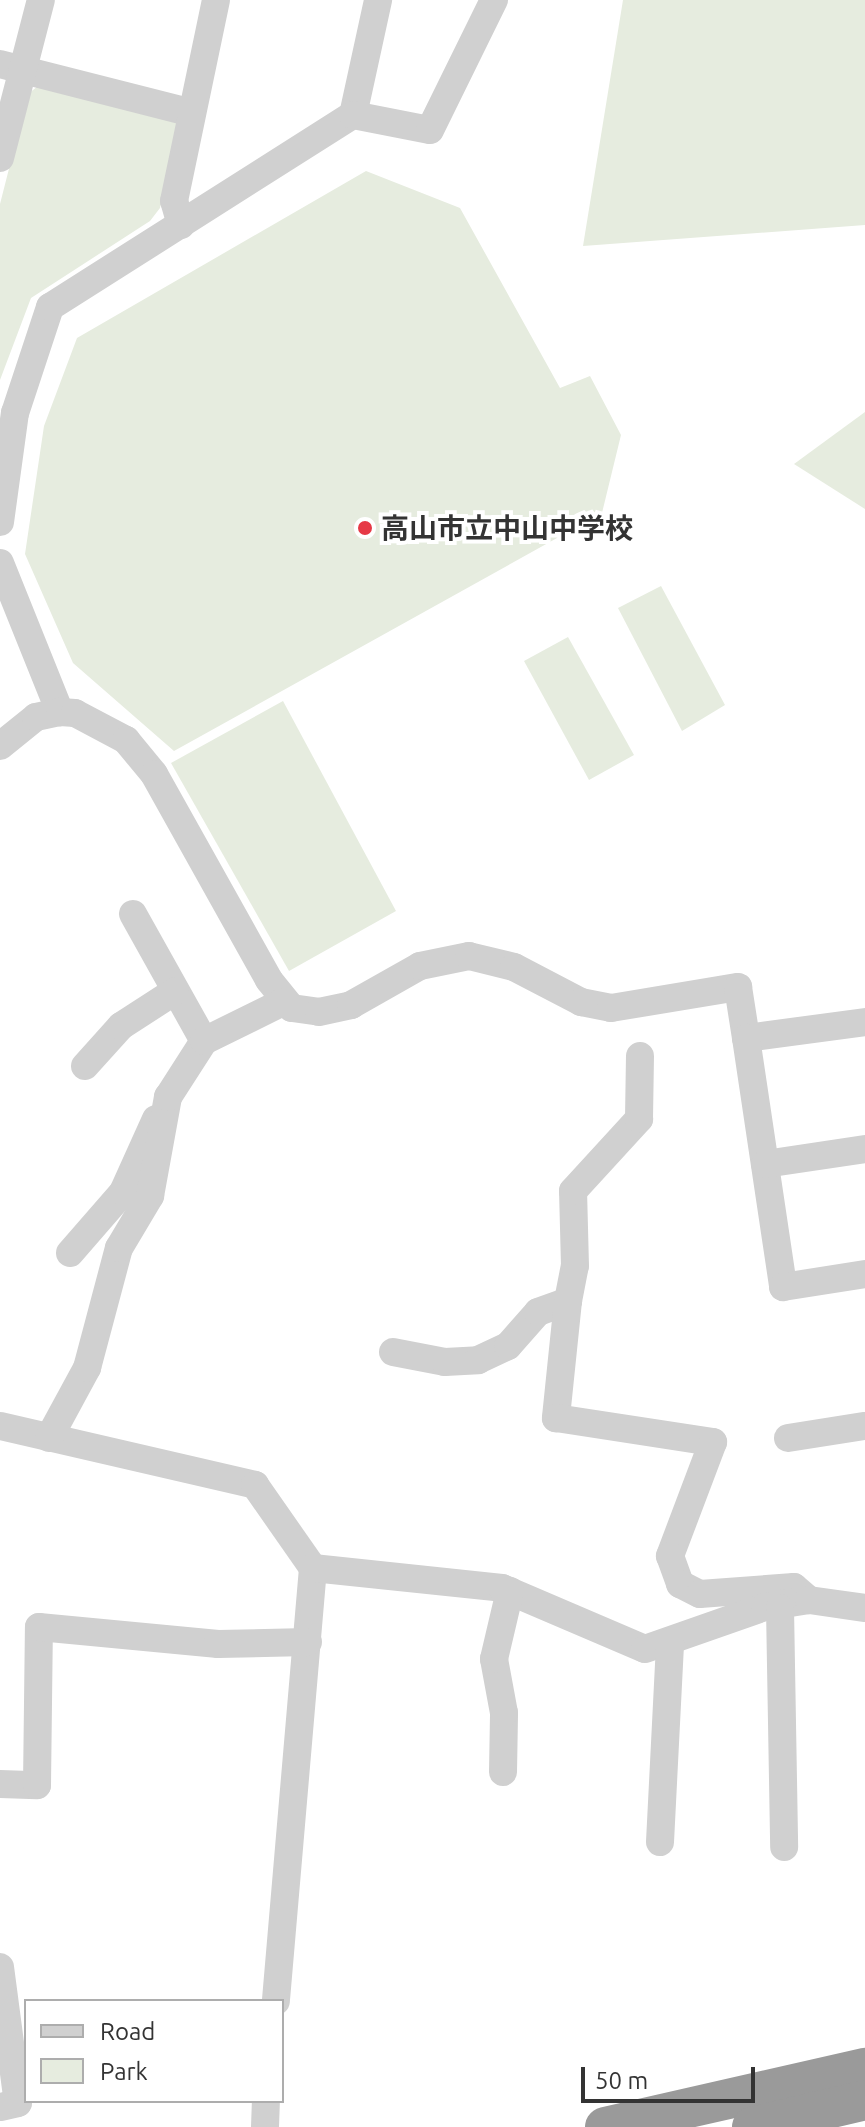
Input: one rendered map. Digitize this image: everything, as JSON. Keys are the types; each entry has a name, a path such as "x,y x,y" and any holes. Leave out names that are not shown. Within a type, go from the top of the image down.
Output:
{"highway":[{"path":"605,2127 865,2068"},
{"path":"752,2127 865,2100"}],"street":[{"path":"0,158 12,67 41,0"},
{"path":"181,225 174,201 216,0"},
{"path":"353,115 378,0"},
{"path":"0,522 8,411 50,307 353,115 430,130 494,0"},
{"path":"12,67 192,113"},
{"path":"0,563 60,712"},
{"path":"0,746 36,717 60,712 91,720 126,740 143,757 283,1002 301,1011 342,1007 420,966 469,956 514,967 581,1002 611,1008 738,987 783,1287 865,1274"},
{"path":"133,914 204,1041"},
{"path":"85,1066 121,1026 175,991"},
{"path":"70,1253 123,1192 168,1097 204,1041 264,1007 283,1002"},
{"path":"746,1038 865,1022"},
{"path":"640,1056 639,1119 573,1191 575,1266 568,1301 556,1418 713,1442 670,1556 680,1584 700,1594 794,1587 809,1600"},
{"path":"49,1438 87,1368 119,1248 150,1196 168,1097"},
{"path":"765,1164 865,1149"},
{"path":"393,1352 445,1362 478,1360 508,1346 538,1312 568,1301"},
{"path":"0,1426 255,1485 313,1568 276,1999"},
{"path":"788,1438 865,1426"},
{"path":"313,1568 510,1591 645,1649 752,1610 780,1608 809,1600 865,1608"},
{"path":"503,1772 503,1704 494,1659 510,1591"},
{"path":"780,1608 784,1847"},
{"path":"0,1784 37,1785 39,1627 218,1644 308,1642"},
{"path":"660,1842 670,1642"},
{"path":"0,1967 18,2103 0,2107"},
{"path":"265,2127 266,2103"}],"green space":[{"path":"623,0 865,0 865,225 583,246"},
{"path":"38,86 174,119 178,128 160,208 150,221 31,298 0,380 0,204 28,94"},
{"path":"366,171 460,208 560,388 590,376 621,435 602,513 174,751 73,663 25,554 44,426 77,338"},
{"path":"865,412 865,509 794,464"},
{"path":"661,586 725,705 682,731 618,608"},
{"path":"568,637 634,755 589,780 524,661"},
{"path":"283,701 396,911 289,971 171,763"}],"place":[{"name":"高山市立中山中学校","path":"365,528"}]}
